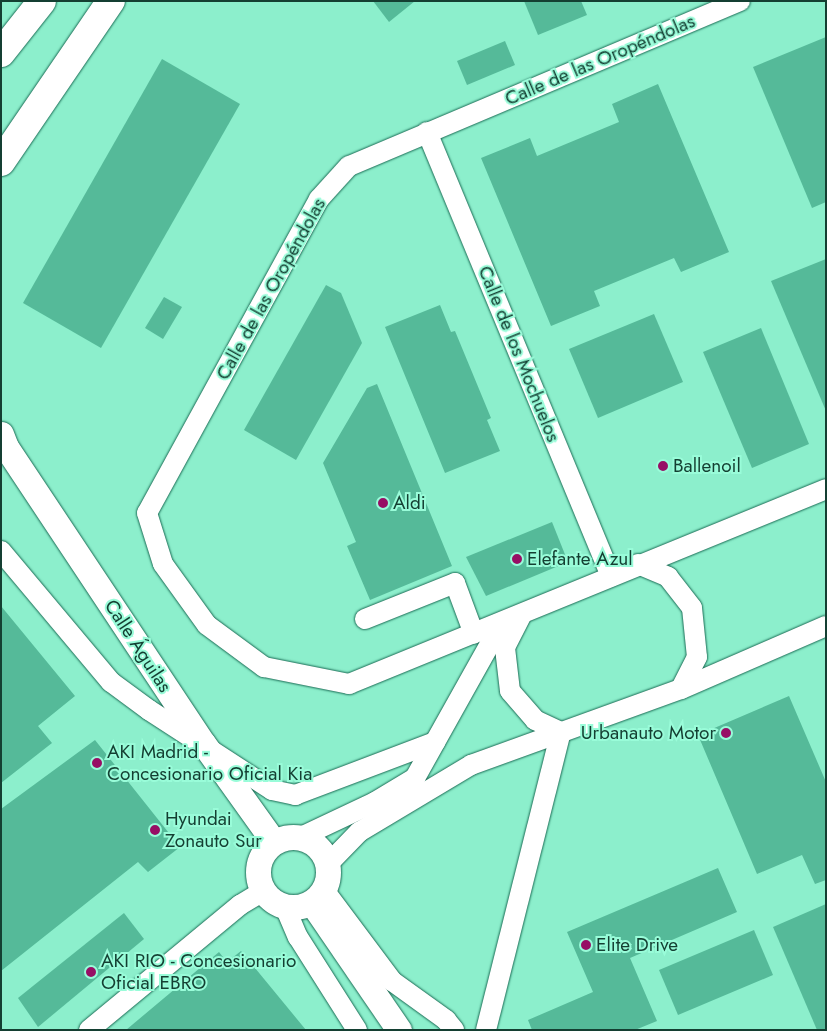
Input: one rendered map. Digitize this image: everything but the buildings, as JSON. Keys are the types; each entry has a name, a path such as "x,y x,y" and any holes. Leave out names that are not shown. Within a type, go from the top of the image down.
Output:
{"highway":[{"path":"1,53 42,1"},
{"path":"1,162 110,6"}],"main road":[{"name":"Calle Águilas","path":"3,441 202,743 274,842"},
{"path":"288,836 300,837 322,850 328,864 318,896 298,908 285,907 273,901 263,891 258,878 259,862 274,842 288,836"},
{"path":"318,896 400,1030"}],"street":[{"name":"Calle de las Oropéndolas","path":"474,634 349,684 264,667 207,625 163,564 147,513 319,199 349,166 740,1"},
{"name":"Calle de los Mochuelos","path":"427,132 612,576"},
{"path":"366,619 455,583 474,634 521,616 638,564 826,489"},
{"path":"1,551 112,682 149,710 272,790 295,795 434,742"},
{"path":"638,564 668,578 692,608 696,657 681,689"},
{"path":"521,616 505,648 510,691 535,720 561,732"},
{"path":"300,837 375,802 416,778 434,742 491,642 495,626"},
{"path":"328,864 359,832 471,765 681,689 826,626"},
{"path":"486,1030 561,732"},
{"path":"89,1030 233,911 263,891"},
{"path":"318,896 392,981 446,1020 454,1030"},
{"path":"285,907 298,937 357,1030"}],"place":[{"name":"Ballenoil","path":"663,466"},
{"name":"Aldi","path":"383,503"},
{"name":"Elefante Azul","path":"517,559"},
{"name":"Urbanauto Motor","path":"726,733"},
{"name":"AKI Madrid - Concesionario Oficial Kia","path":"97,763"},
{"name":"Hyundai Zonauto Sur","path":"155,830"},
{"name":"Elite Drive","path":"586,945"},
{"name":"AKI RIO - Concesionario Oficial EBRO","path":"91,972"}]}
